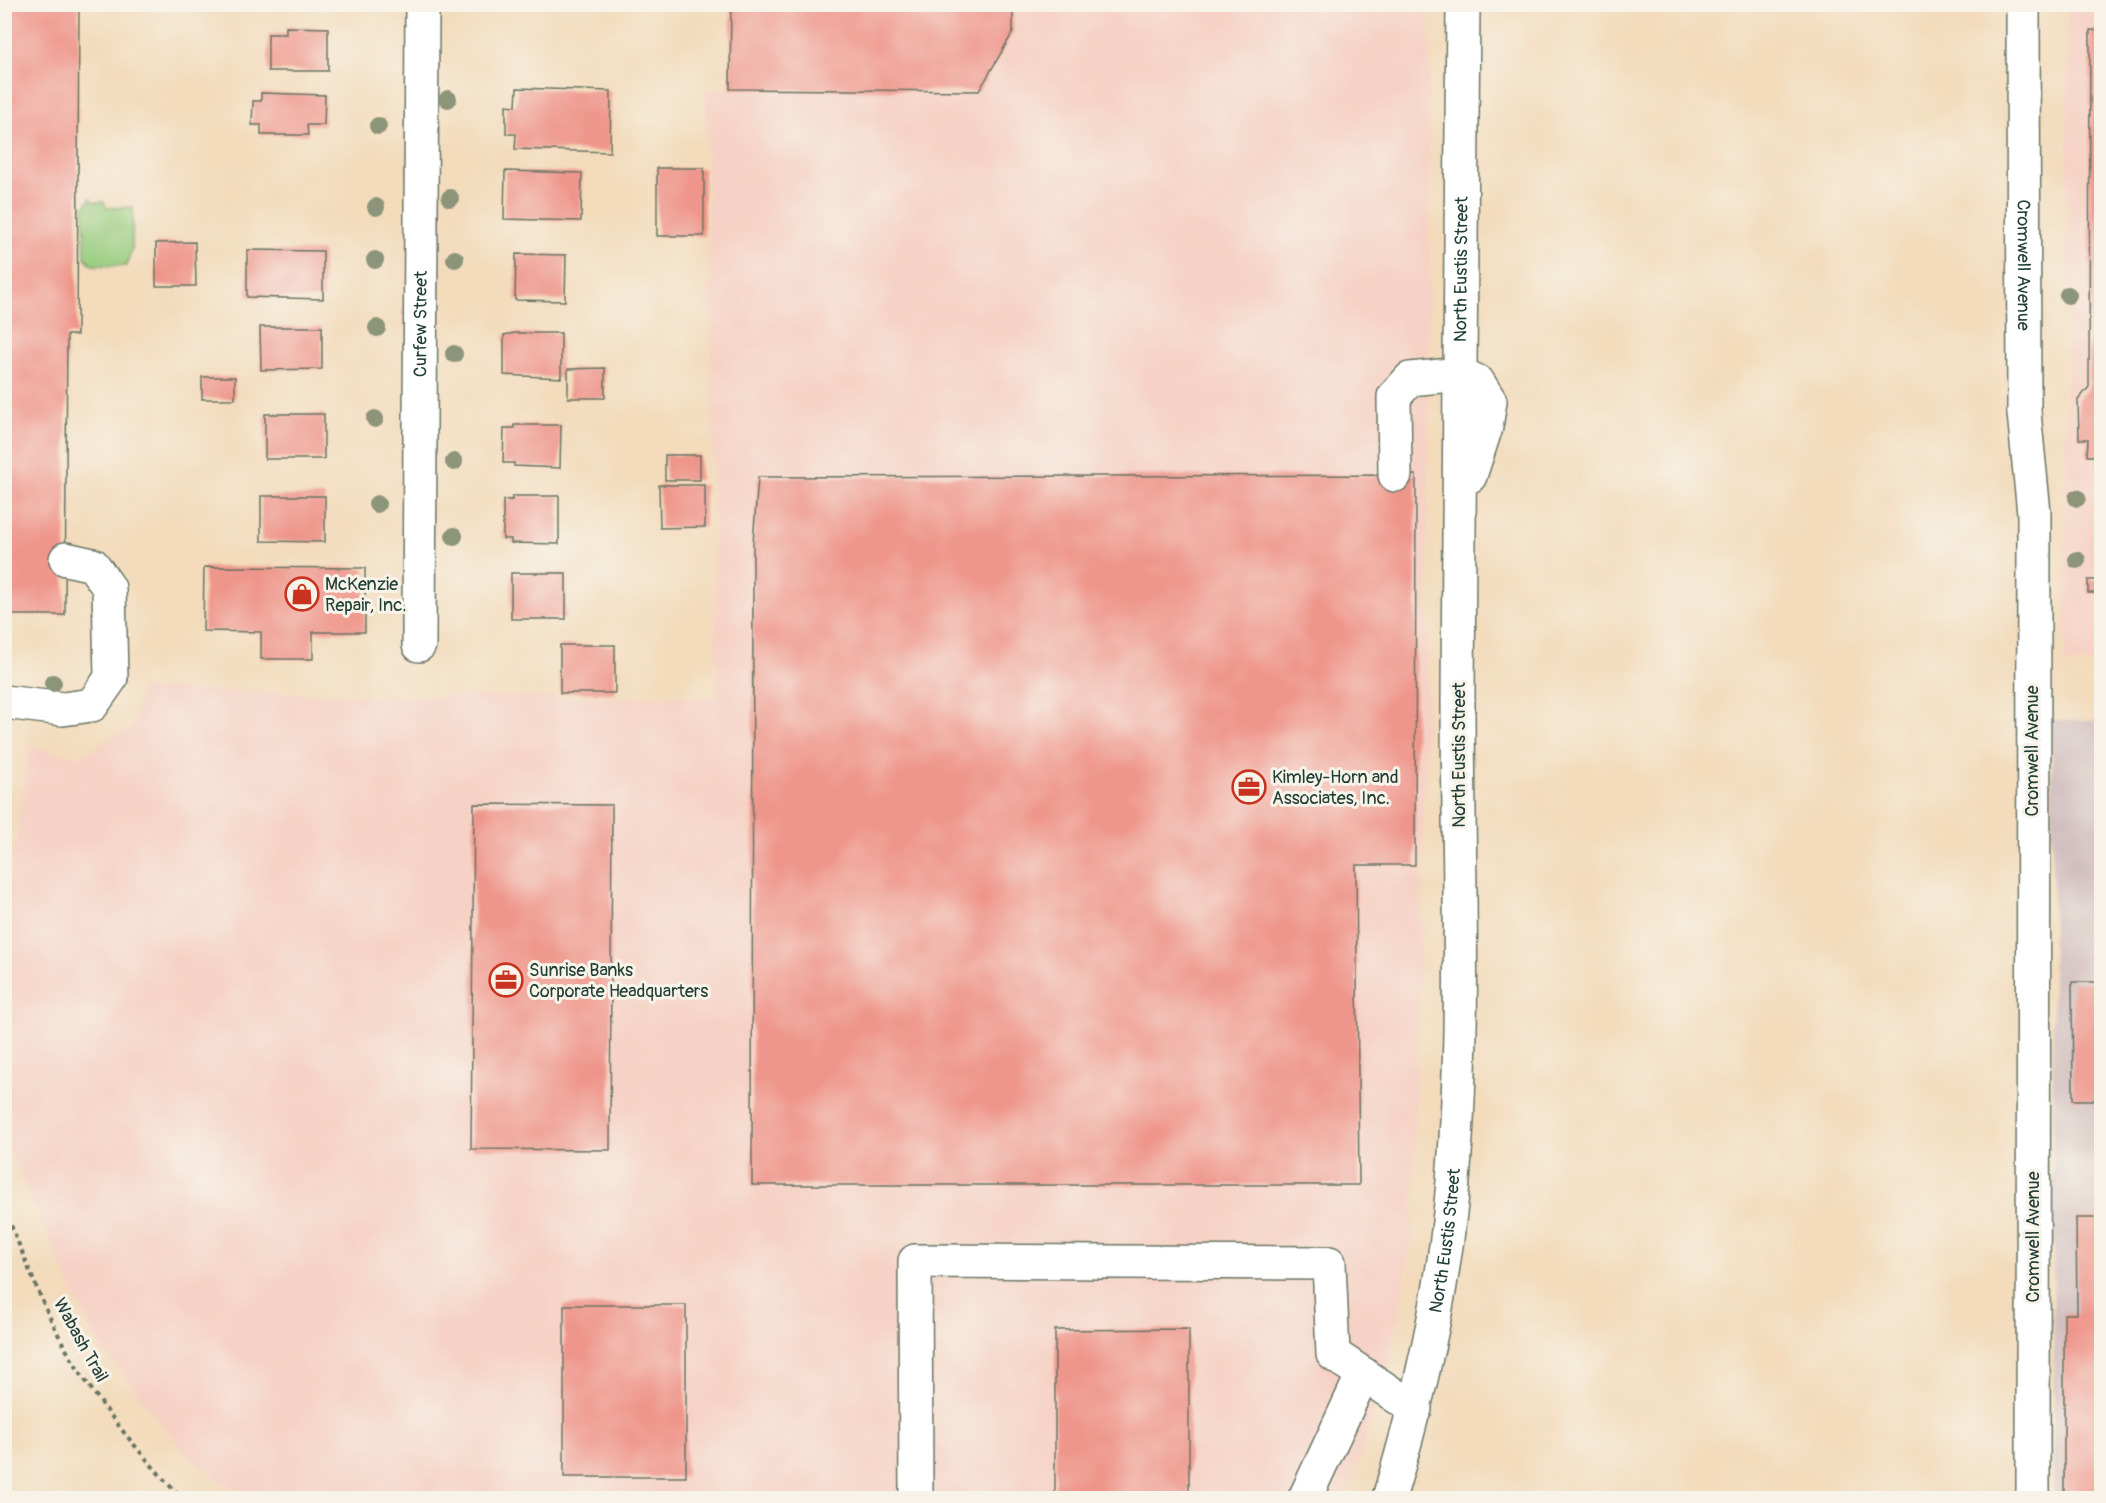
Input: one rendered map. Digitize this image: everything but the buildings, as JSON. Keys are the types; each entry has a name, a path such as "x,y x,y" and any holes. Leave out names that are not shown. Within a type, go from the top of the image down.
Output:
{"street":[{"name":"Curfew Street","path":"418,645 422,4"},
{"name":"North Eustis Street","path":"1389,1498 1415,1409 1434,1317 1450,1206 1459,1095 1464,4"},
{"name":"Cromwell Avenue","path":"2023,4 2024,413 2034,513 2033,1498"},
{"path":"1395,475 1394,397 1410,379 1461,374"},
{"path":"16,703 63,709 92,705 111,678 109,588 93,565 66,559"},
{"path":"916,1498 915,1262 1329,1263 1333,1354 1415,1409"},
{"path":"1305,1498 1363,1374"}],"path":[{"name":"Wabash Trail","path":"4,1209 51,1319 81,1374 147,1460 181,1498"}],"shaded area":[{"path":"1013,5 1430,5 1427,710 1412,1242 1389,1361 1348,1498 245,1498 190,1459 94,1338 5,1142 5,907 30,746 78,757 133,726 141,688 372,696 717,697 706,89 979,91"},
{"path":"2068,5 2101,5 2101,663 2065,664"},
{"path":"2052,720 2101,721 2101,1498 2054,1498"}],"green space":[{"path":"91,198 93,202 104,202 106,208 133,207 132,249 126,266 92,265 85,257 84,207"}],"place":[{"name":"McKenzie Repair, Inc.","path":"302,594"},
{"name":"Kimley-Horn and Associates, Inc.","path":"1249,787"},
{"name":"Sunrise Banks Corporate Headquarters","path":"506,980"}]}
